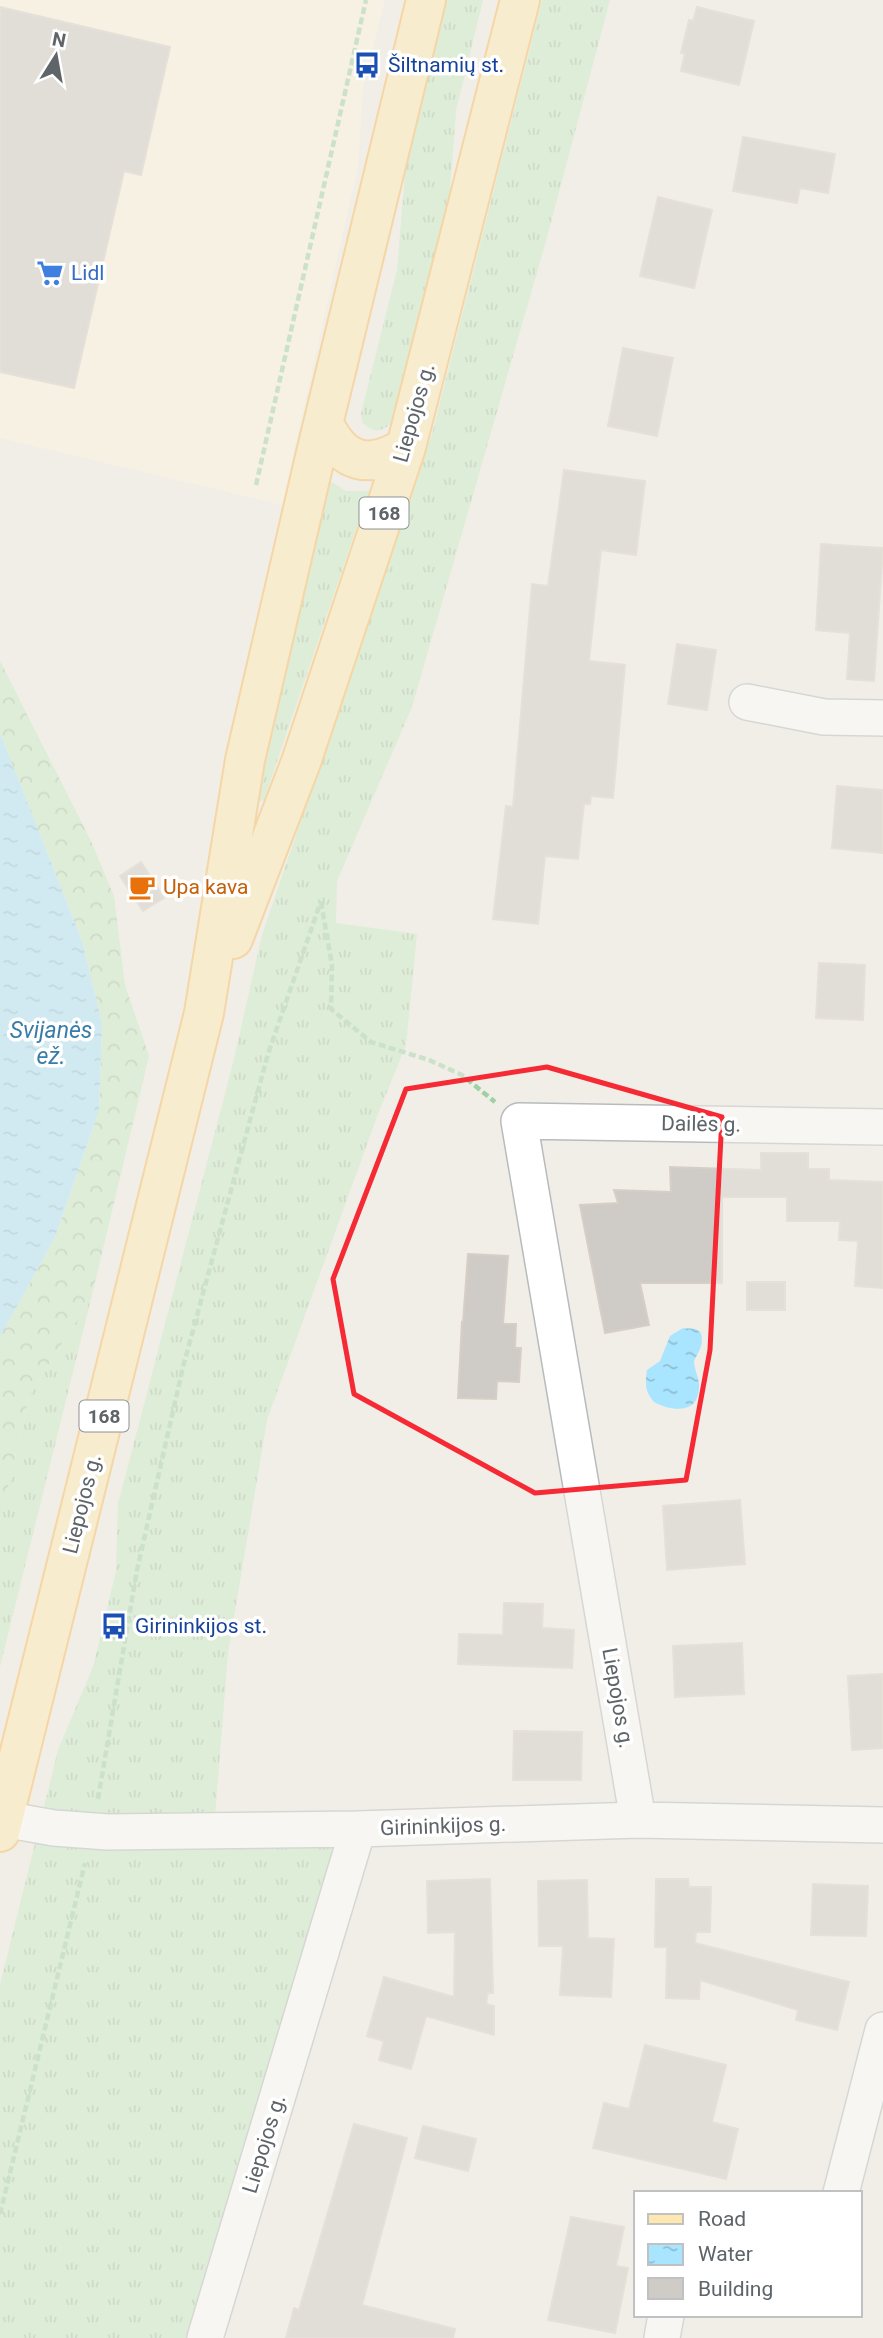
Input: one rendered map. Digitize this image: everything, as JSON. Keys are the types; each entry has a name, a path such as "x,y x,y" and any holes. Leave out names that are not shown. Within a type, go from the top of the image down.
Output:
{"main road":[{"name":"Liepojos g.","path":"2,1826 204,1013 245,760 426,0"},
{"name":"Liepojos g.","path":"204,1013 301,762 406,447 520,0"},
{"path":"324,424 333,443 349,456 369,461 389,458 406,447"}],"street":[{"path":"747,702 824,717 883,718"},
{"name":"Dailės g.","path":"519,1121 883,1127"},
{"name":"Liepojos g.","path":"519,1121 638,1820"},
{"name":"Girininkijos g.","path":"2,1826 93,1831 359,1829 638,1820 883,1825"},
{"name":"Liepojos g.","path":"205,2338 359,1829"},
{"path":"842,2191 883,2029"},
{"path":"662,2338 666,2317"}],"path":[{"path":"256,485 366,0"},
{"path":"0,2214 93,1831 137,1570 183,1367 268,1054 321,901 332,965 331,1009 371,1042 429,1060 462,1075 519,1121"}],"highlighted area":[{"path":"547,1067 722,1117 710,1350 686,1480 535,1493 354,1394 333,1279 406,1089"}],"shaded area":[{"path":"0,0 385,0 363,89 358,166 282,505 0,438"}],"green space":[{"path":"447,0 483,0 456,111 449,202 392,422 381,430 374,430 362,422 361,413 397,270 406,162"},
{"path":"542,0 610,0 546,241 412,707 337,881 336,923 417,934 406,1045 378,1114 267,1420 228,1653 213,1841 341,1842 191,2338 0,2338 0,1985 58,1750 93,1667 116,1571 118,1504 233,1063 262,935 432,434"},
{"path":"327,479 346,491 369,491 264,800 256,803 254,787"},
{"path":"0,661 91,841 114,896 125,985 149,1056 91,1299 30,1393 0,1521 0,1337 55,1237 99,1110 102,1023 82,941 0,733"},
{"path":"91,1299 0,1667 0,1521 30,1393"}],"water":[{"name":"Svijanės ež.","path":"0,733 82,941 102,1023 99,1110 55,1237 0,1337"},
{"path":"683,1328 696,1329 701,1333 701,1345 694,1361 699,1389 694,1403 682,1409 675,1409 654,1402 647,1391 646,1375 647,1370 660,1361 670,1336"}],"building":[{"name":"Lidl","path":"0,7 170,47 141,175 124,171 74,388 0,372"},
{"path":"697,7 754,21 739,85 681,71 685,53 681,53 689,20 693,21"},
{"path":"743,137 835,154 828,193 800,188 797,203 733,191"},
{"path":"658,197 712,210 694,288 640,276"},
{"path":"623,348 673,358 657,436 608,426"},
{"path":"564,470 645,481 636,555 601,550 589,661 625,665 613,798 591,796 590,804 584,804 578,859 545,856 538,924 493,919 506,806 513,807 532,584 548,586"},
{"path":"821,544 883,548 874,681 847,679 850,633 816,630"},
{"path":"677,644 716,650 707,710 668,704"},
{"path":"837,786 883,790 883,853 832,848"},
{"name":"Upa kava","path":"141,862 164,898 143,911 120,876"},
{"path":"819,963 865,965 863,1020 816,1018"},
{"path":"761,1153 808,1153 808,1169 829,1169 829,1180 883,1182 883,1288 855,1286 858,1241 839,1240 840,1221 787,1221 787,1197 722,1197 722,1283 640,1283 649,1325 605,1333 580,1205 618,1203 614,1190 671,1192 670,1167 761,1170"},
{"path":"468,1254 508,1256 503,1324 516,1324 515,1348 521,1348 519,1382 497,1381 496,1399 458,1398"},
{"path":"747,1282 785,1282 785,1310 747,1310"},
{"path":"740,1500 745,1564 667,1570 663,1506"},
{"path":"504,1603 543,1604 542,1628 574,1630 572,1668 458,1664 459,1634 503,1635"},
{"path":"742,1643 744,1694 675,1697 673,1646"},
{"path":"883,1674 883,1748 852,1750 848,1676"},
{"path":"514,1731 582,1732 581,1780 513,1780"},
{"path":"490,1879 493,1993 488,1993 486,2004 494,2006 494,2035 426,2016 411,2069 379,2060 384,2041 367,2036 384,1977 454,1997 455,1932 428,1933 427,1881"},
{"path":"656,1879 688,1879 689,1887 711,1887 710,1932 696,1932 695,1943 849,1982 837,2030 796,2020 798,2010 700,1980 699,1999 666,1998 667,1947 655,1947"},
{"path":"587,1880 588,1938 614,1939 611,1997 560,1995 563,1946 539,1946 538,1881"},
{"path":"813,1884 868,1886 866,1936 811,1935"},
{"path":"645,2045 726,2065 712,2122 738,2129 726,2179 593,2148 604,2103 629,2109"},
{"path":"354,2124 407,2138 362,2305 455,2329 453,2338 286,2338 294,2308 299,2310"},
{"path":"423,2126 476,2139 468,2171 415,2158"},
{"path":"571,2217 624,2227 616,2266 628,2268 615,2333 548,2320"}],"place":[{"name":"Šiltnamių st.","path":"367,65"},
{"name":"Lidl","path":"50,273"},
{"name":"Upa kava","path":"142,887"},
{"name":"Girininkijos st.","path":"114,1626"}]}
